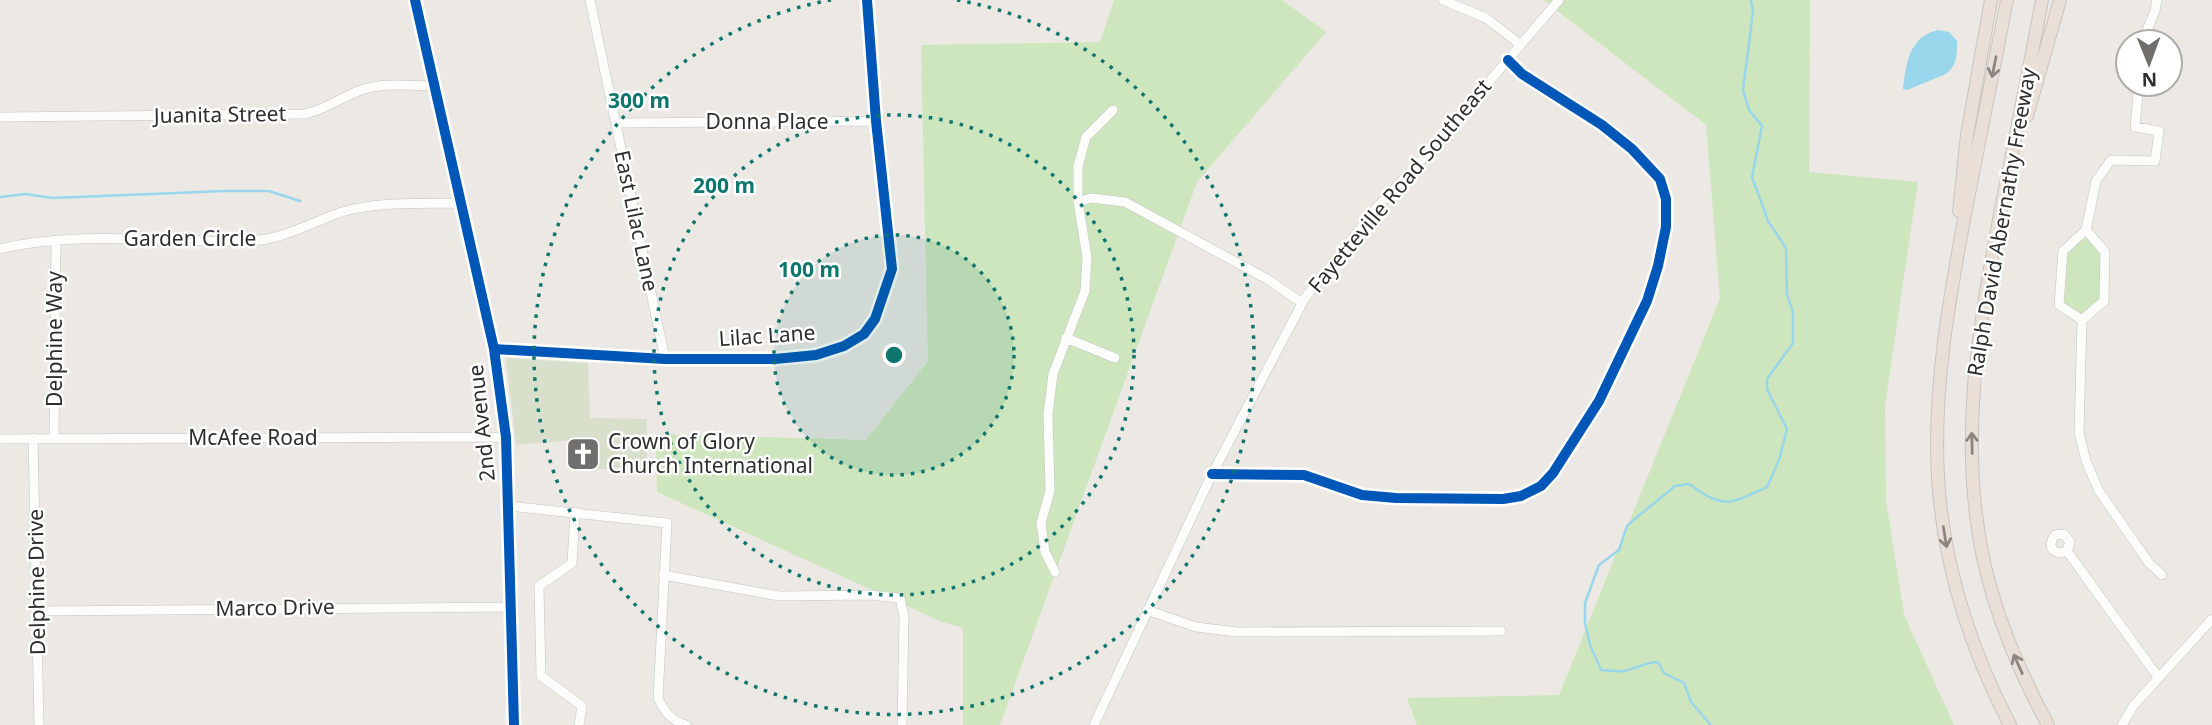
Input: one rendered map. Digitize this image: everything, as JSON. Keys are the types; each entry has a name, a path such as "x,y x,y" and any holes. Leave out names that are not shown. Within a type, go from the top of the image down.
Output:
{"highway":[{"path":"1946,323 1967,135 1991,0"},
{"name":"Ralph David Abernathy Freeway","path":"2007,0 1946,323 1937,420 1938,479 1944,528 1965,620 1991,689 2010,725"},
{"name":"Ralph David Abernathy Freeway","path":"2042,0 2003,197 1973,377 1971,421 1974,493 1984,562 2004,629 2048,725"},
{"path":"2003,197 2060,0"}],"street":[{"name":"2nd Avenue","path":"415,0 494,349 506,437 514,725"},
{"name":"East Lilac Lane","path":"590,0 665,359"},
{"name":"Lilac Lane","path":"494,349 665,359 775,359 816,355 844,346 864,334 875,319 892,269 876,121 867,0"},
{"path":"1443,0 1486,18 1521,45"},
{"name":"Fayetteville Road Southeast","path":"1094,725 1212,474 1302,303 1377,207 1559,0"},
{"path":"2148,28 2157,0"},
{"path":"1212,474 1304,475 1362,495 1384,497 1503,499 1521,496 1541,486 1553,473 1599,401 1647,301 1666,227 1667,199 1660,180 1632,149 1602,125 1522,74 1508,60"},
{"name":"Juanita Street","path":"0,117 305,114 322,110 363,89 434,86"},
{"path":"2082,320 2059,304 2063,251 2086,230 2096,181 2111,160 2155,161 2159,131 2135,127 2138,98"},
{"path":"1055,572 1045,552 1041,523 1050,491 1048,414 1053,374 1085,291 1087,257 1078,202 1078,166 1086,137 1113,110"},
{"name":"Donna Place","path":"616,123 876,121"},
{"path":"1078,202 1091,198 1125,202 1267,279 1302,303"},
{"name":"Garden Circle","path":"0,249 31,241 120,239 231,242 267,239 296,231 344,211 460,203"},
{"path":"2086,230 2105,252 2104,301 2082,320 2080,433 2085,461 2099,491 2149,562 2162,575"},
{"name":"Delphine Way","path":"54,438 55,241"},
{"path":"1066,338 1115,358"},
{"name":"McAfee Road","path":"0,439 506,437"},
{"name":"Delphine Drive","path":"33,438 39,725"},
{"path":"509,506 667,523 658,698 670,718 687,725"},
{"path":"575,512 572,563 540,586 541,676 582,706 579,725"},
{"path":"2067,551 2158,677"},
{"path":"663,575 779,596 869,595 900,598 904,617 902,725"},
{"name":"Marco Drive","path":"38,611 512,607"},
{"path":"1147,610 1196,626 1237,632 1501,631"},
{"path":"2122,725 2134,705 2212,619"}],"green space":[{"path":"1114,0 1282,0 1326,32 1197,182 1000,725 963,725 963,628 942,622 657,492 656,434 866,440 928,361 921,45 1100,42"},
{"path":"1543,0 1810,0 1809,172 1918,182 1885,405 1886,500 1904,615 1954,725 1417,725 1407,698 1559,695 1720,298 1706,125"},
{"path":"2086,234 2103,253 2102,300 2083,318 2062,304 2065,252"},
{"path":"506,358 588,363 590,418 647,419 646,469 598,469 596,438 516,445"}],"water":[{"path":"1938,30 1949,32 1957,41 1952,67 1946,74 1907,90 1903,89 1908,61 1915,45 1928,33"}],"waterway":[{"path":"1711,725 1691,702 1684,683 1664,673 1658,662 1624,671 1601,670 1590,645 1585,623 1585,603 1599,565 1619,550 1627,526 1675,486 1689,484 1719,501 1735,501 1767,487 1779,460 1787,429 1767,389 1767,379 1793,343 1793,312 1787,295 1786,248 1768,221 1752,177 1762,126 1749,110 1743,90 1753,12 1751,0"},
{"path":"0,197 25,194 53,198 269,191 300,201"}],"cycle path":[{"path":"415,0 494,349 506,437 514,725"},
{"path":"494,349 665,359 775,359 816,355 844,346 864,334 875,319 892,269 876,121 867,0"},
{"path":"1212,474 1304,475 1362,495 1396,498 1503,499 1521,496 1541,486 1553,473 1599,401 1647,301 1666,227 1666,199 1660,179 1632,149 1602,125 1522,74 1508,60"}],"place":[{"name":"Crown of Glory Church International","path":"583,454"}]}
